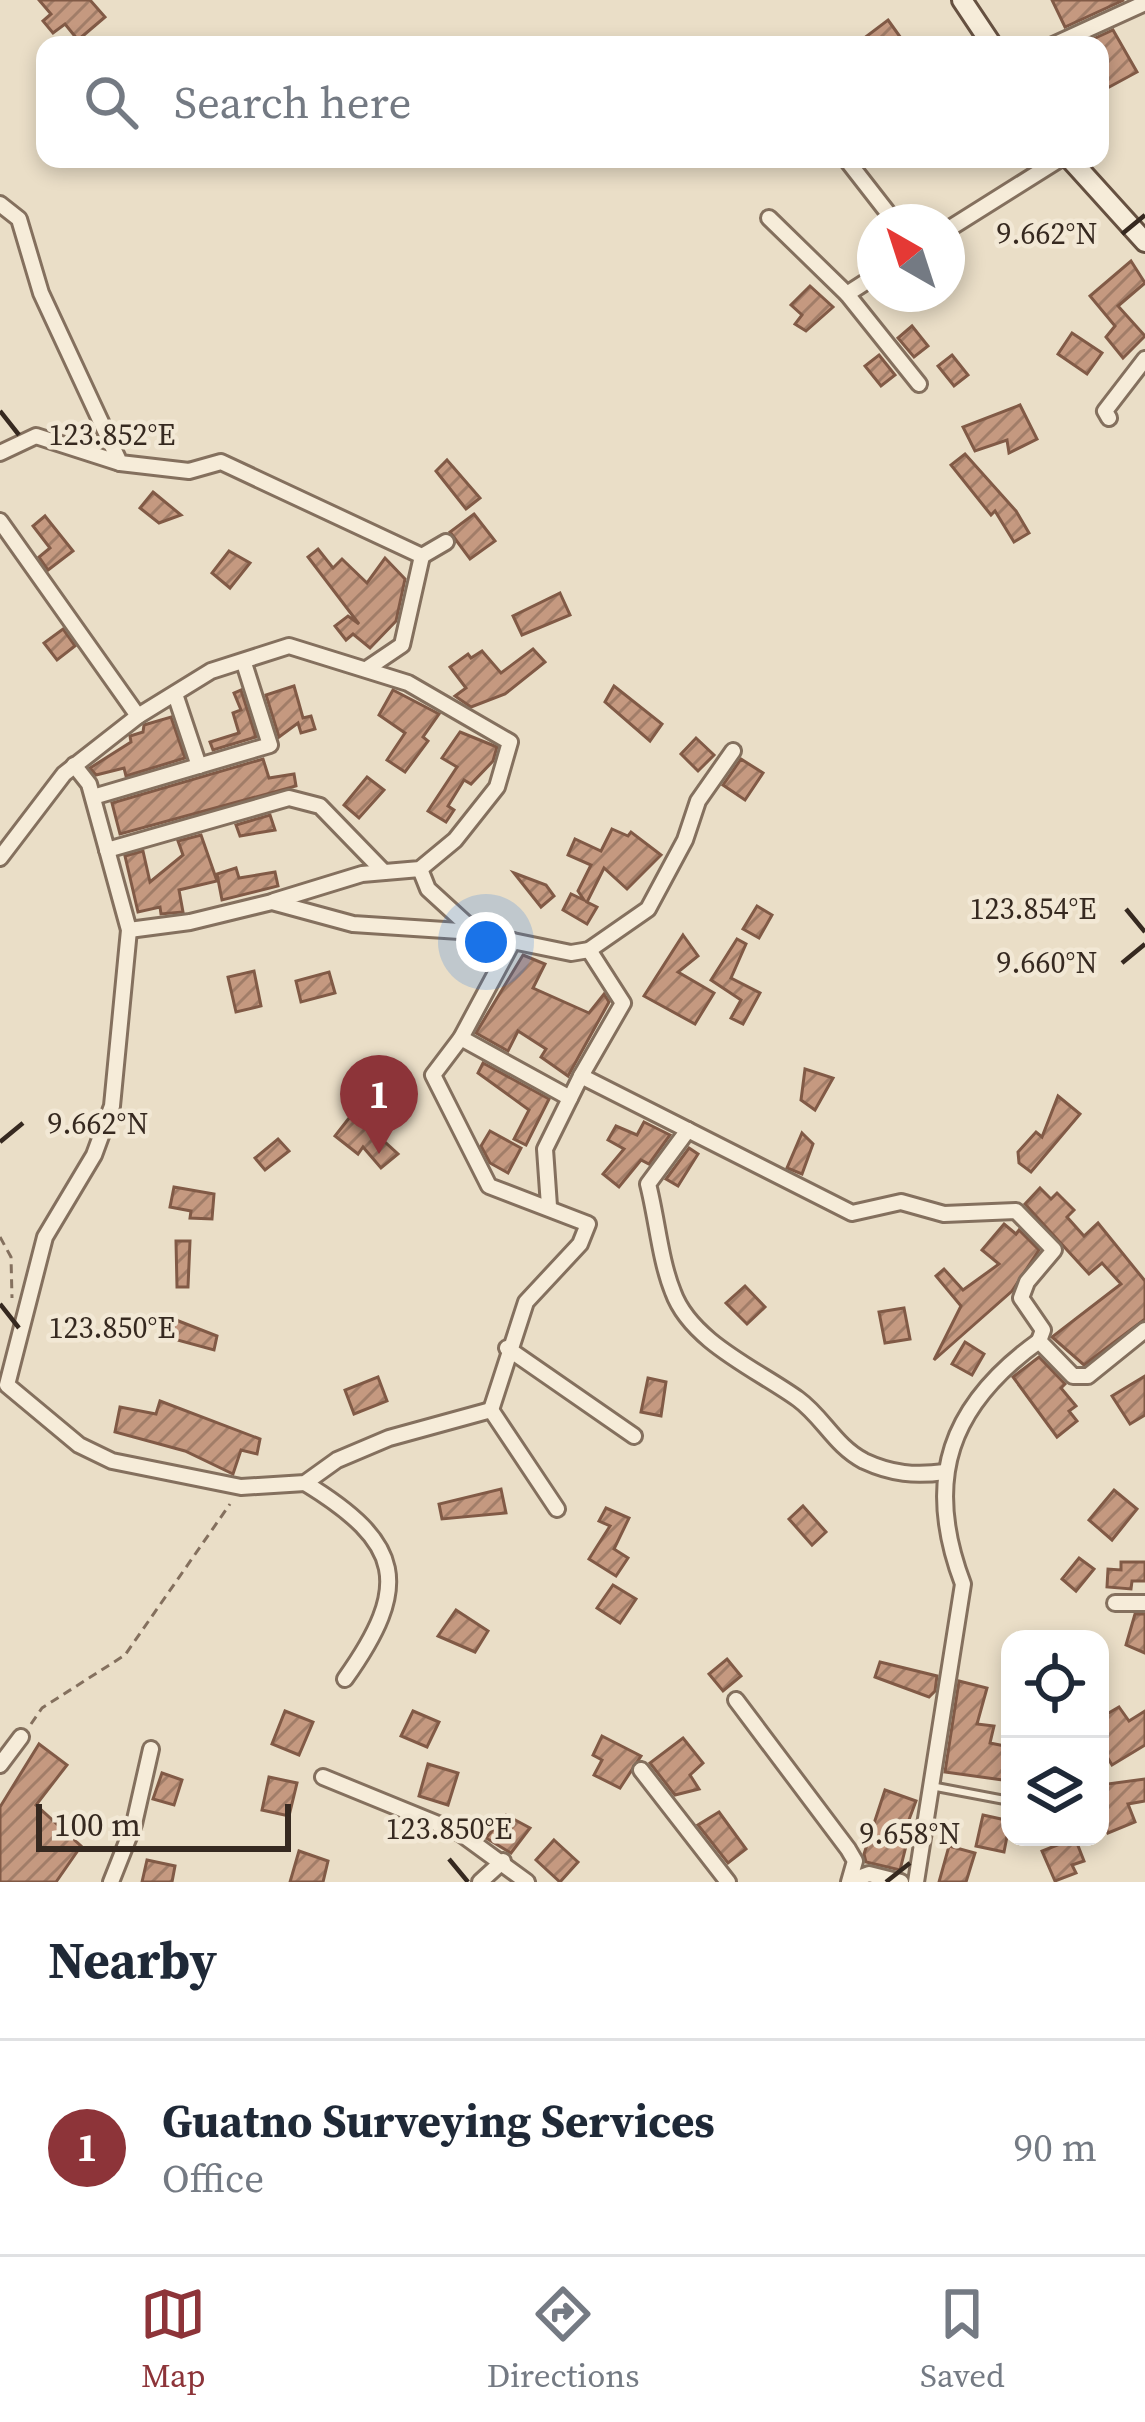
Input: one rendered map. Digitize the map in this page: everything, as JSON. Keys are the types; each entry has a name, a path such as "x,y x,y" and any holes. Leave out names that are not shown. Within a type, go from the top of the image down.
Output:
{"main road":[{"path":"962,0 986,36"},
{"path":"1078,168 1145,242"}],"street":[{"path":"1073,36 1145,3"},
{"path":"853,168 881,204"},
{"path":"965,219 1046,168"},
{"path":"0,204 19,219 40,293 120,463"},
{"path":"769,218 847,294 919,384"},
{"path":"847,294 857,288"},
{"path":"1109,418 1105,411 1145,359"},
{"path":"0,453 35,436 120,463 190,471 221,462 422,556"},
{"path":"0,521 138,716"},
{"path":"368,668 402,645 422,556 446,542"},
{"path":"0,858 74,765 138,716 211,671 289,646 408,683 510,742 497,787 455,840 420,869 384,872 190,922 129,930"},
{"path":"93,797 270,745 244,663"},
{"path":"175,694 199,766"},
{"path":"272,902 353,924 475,932 572,952 589,950 648,909 685,840 698,801 733,751"},
{"path":"74,765 82,769 93,797 129,930 112,1106 94,1155 45,1237 7,1384 79,1445 112,1461 241,1487 305,1483 337,1460 389,1438 491,1410"},
{"path":"107,850 289,798 320,806 384,872"},
{"path":"420,869 428,889 475,932"},
{"path":"508,940 514,941 500,970 461,1038 433,1075 488,1186 588,1223 580,1244 526,1303 507,1348 491,1410 557,1509"},
{"path":"549,1206 545,1149 623,1003 589,950"},
{"path":"461,1038 570,1098"},
{"path":"580,1076 852,1213 901,1202 944,1214 1016,1211 1054,1250 1027,1282 1021,1298 1043,1330 1040,1341 987,1382 963,1418 945,1472 951,1552 963,1584 916,1882"},
{"path":"688,1130 648,1184 672,1292 688,1317 723,1348 801,1400 837,1444 859,1459 889,1472 945,1472"},
{"path":"1040,1341 1073,1376 1082,1378 1145,1330"},
{"path":"507,1348 634,1436"},
{"path":"305,1483 370,1532 388,1564 388,1605 370,1644 345,1679"},
{"path":"1115,1603 1145,1603"},
{"path":"736,1700 848,1849 855,1861 850,1882"},
{"path":"0,1765 21,1737"},
{"path":"111,1882 134,1824 151,1749"},
{"path":"641,1770 728,1882"},
{"path":"323,1777 460,1833 527,1882"},
{"path":"480,1882 503,1861"},
{"path":"850,1882 869,1874 901,1882"}],"lane":[{"path":"930,1786 1001,1800"}],"path":[{"path":"0,1237 11,1257 13,1315"},
{"path":"21,1737 42,1708 125,1655 241,1487"}],"building":[{"path":"39,0 90,0 105,17 83,36 75,36 65,24 53,33 43,21 51,14"},
{"path":"1052,0 1124,0 1065,27"},
{"path":"888,20 900,36 867,36"},
{"path":"1113,30 1137,72 1109,87 1109,36 1100,36"},
{"path":"1131,261 1145,283 1118,306 1145,336 1123,358 1106,337 1115,326 1090,296"},
{"path":"810,286 833,307 806,331 795,324 802,315 791,305"},
{"path":"912,326 928,346 914,357 898,338"},
{"path":"1072,333 1102,353 1087,374 1058,354"},
{"path":"879,355 895,375 881,386 865,366"},
{"path":"952,355 968,375 954,386 938,366"},
{"path":"1020,405 1037,439 1009,453 1007,440 975,451 963,427"},
{"path":"965,454 1016,511 1029,533 1014,542 995,511 991,515 951,465"},
{"path":"447,460 480,498 466,509 436,471"},
{"path":"153,492 181,515 159,523 140,508"},
{"path":"474,514 495,541 470,559 450,532"},
{"path":"45,516 73,551 48,570 39,557 50,548 33,526"},
{"path":"318,549 333,568 342,559 367,583 385,558 405,579 396,621 370,648 353,634 346,640 335,626 348,616 359,624 308,557"},
{"path":"229,551 250,563 230,588 212,573"},
{"path":"560,593 570,615 522,635 513,616"},
{"path":"63,629 75,646 57,660 44,643"},
{"path":"533,649 545,662 505,694 471,707 455,696 466,688 450,667 468,654 471,658 482,651 501,673"},
{"path":"294,686 303,718 311,716 315,729 301,733 298,723 279,737 266,695"},
{"path":"614,686 662,724 650,741 605,702"},
{"path":"241,690 256,737 213,750 210,742 239,733 233,713 241,710 234,693"},
{"path":"393,690 439,714 423,737 428,741 405,772 387,760 405,733 379,715"},
{"path":"171,717 185,758 126,776 124,768 96,775 90,768 131,742 130,736 143,732 144,725"},
{"path":"460,732 497,747 493,761 471,784 464,780 448,806 454,810 446,822 428,811 457,767 442,758"},
{"path":"696,738 714,755 698,771 681,754"},
{"path":"263,759 269,778 294,774 296,786 120,834 112,803"},
{"path":"741,759 763,773 745,800 723,785"},
{"path":"367,777 384,790 359,818 344,805"},
{"path":"270,815 275,830 240,836 236,825"},
{"path":"612,829 628,836 631,832 661,855 627,889 604,868 587,902 597,907 587,924 563,910 571,894 584,900 578,891 591,865 568,855 575,839 601,851"},
{"path":"201,835 217,881 179,890 183,912 161,914 160,907 138,912 125,856 143,851 150,882 183,855 178,841"},
{"path":"236,868 239,878 275,872 278,886 222,900 217,874"},
{"path":"514,873 546,885 554,896 541,907"},
{"path":"757,906 772,915 759,938 743,929"},
{"path":"683,935 698,956 678,972 714,993 695,1024 644,996"},
{"path":"737,939 746,944 731,978 760,993 743,1024 731,1018 741,1000 711,980"},
{"path":"523,955 545,964 533,988 589,1013 604,994 609,1002 568,1076 541,1057 546,1049 518,1031 508,1051 476,1033"},
{"path":"254,971 261,1006 236,1012 228,977"},
{"path":"329,972 335,993 301,1002 296,981"},
{"path":"483,1063 549,1099 526,1145 514,1139 529,1110 478,1073"},
{"path":"805,1069 833,1078 815,1110 801,1100"},
{"path":"1058,1096 1080,1114 1031,1172 1019,1163 1018,1152 1036,1132 1042,1137"},
{"path":"353,1113 398,1154 381,1168 363,1147 358,1154 335,1136"},
{"path":"644,1122 670,1135 649,1164 641,1160 619,1187 603,1174 624,1149 608,1140 616,1126 637,1135"},
{"path":"490,1131 521,1148 508,1173 490,1163 481,1146"},
{"path":"802,1133 813,1144 802,1174 787,1168"},
{"path":"278,1139 289,1151 265,1170 255,1158"},
{"path":"689,1148 698,1154 678,1186 666,1179"},
{"path":"174,1187 214,1194 212,1219 190,1218 191,1211 170,1207"},
{"path":"1040,1188 1051,1199 1057,1193 1074,1210 1067,1217 1084,1236 1098,1223 1145,1281 1145,1319 1084,1365 1052,1337 1121,1284 1102,1263 1089,1274 1025,1204"},
{"path":"1004,1224 1016,1234 1019,1230 1039,1250 1012,1291 934,1360 961,1306 936,1276 944,1269 963,1290 999,1264 982,1250"},
{"path":"176,1241 190,1241 188,1287 177,1287"},
{"path":"745,1286 765,1307 747,1324 726,1303"},
{"path":"904,1308 910,1339 885,1343 879,1312"},
{"path":"176,1320 217,1336 214,1350 170,1338"},
{"path":"965,1342 984,1354 972,1375 952,1364"},
{"path":"1039,1357 1065,1384 1061,1388 1076,1406 1069,1411 1077,1421 1057,1437 1013,1377"},
{"path":"1145,1376 1145,1415 1130,1424 1112,1396"},
{"path":"378,1377 387,1401 354,1414 345,1390"},
{"path":"648,1378 666,1382 661,1416 641,1412"},
{"path":"160,1401 260,1439 257,1454 241,1450 233,1474 185,1451 115,1432 120,1407 156,1414"},
{"path":"501,1489 506,1513 442,1519 439,1504"},
{"path":"1114,1490 1137,1509 1112,1540 1089,1520"},
{"path":"803,1506 826,1532 812,1545 789,1519"},
{"path":"606,1508 629,1518 614,1549 628,1558 616,1576 589,1559 610,1526 599,1521"},
{"path":"1079,1558 1094,1569 1076,1591 1062,1579"},
{"path":"1121,1562 1145,1562 1145,1581 1132,1581 1131,1589 1107,1587 1108,1569 1121,1570"},
{"path":"613,1585 636,1599 620,1623 597,1608"},
{"path":"456,1610 488,1631 475,1652 438,1636"},
{"path":"1135,1614 1145,1614 1145,1653 1126,1645"},
{"path":"727,1659 741,1676 723,1691 709,1674"},
{"path":"880,1662 937,1676 935,1691 929,1697 875,1677"},
{"path":"959,1681 987,1688 977,1724 994,1726 990,1743 1001,1745 1001,1780 945,1772"},
{"path":"1119,1707 1129,1721 1145,1711 1145,1745 1112,1765 1109,1760 1109,1713"},
{"path":"285,1711 313,1722 299,1755 272,1744"},
{"path":"413,1711 439,1722 427,1747 401,1736"},
{"path":"602,1736 641,1756 620,1788 594,1775 602,1760 593,1755"},
{"path":"683,1738 703,1763 690,1775 699,1789 675,1795 650,1763"},
{"path":"39,1744 67,1765 36,1805 81,1846 56,1882 0,1882 0,1807"},
{"path":"428,1764 458,1773 448,1805 419,1796"},
{"path":"162,1773 182,1780 174,1805 153,1799"},
{"path":"269,1777 297,1783 289,1816 262,1810"},
{"path":"1145,1779 1145,1801 1128,1804 1135,1822 1109,1833 1109,1784"},
{"path":"885,1790 916,1801 901,1841 907,1842 900,1870 866,1862 864,1854"},
{"path":"719,1812 746,1849 728,1863 698,1825"},
{"path":"506,1815 530,1828 511,1853 486,1838"},
{"path":"983,1815 1001,1819 1004,1852 976,1846"},
{"path":"554,1840 578,1862 560,1882 536,1860"},
{"path":"949,1846 975,1853 966,1882 939,1882"},
{"path":"1078,1846 1084,1861 1072,1865 1076,1873 1055,1881 1042,1851"},
{"path":"299,1851 328,1861 323,1882 290,1882"},
{"path":"147,1860 175,1866 172,1882 142,1882"}],"place":[{"name":"Guatno Surveying Services","path":"379,1154"}]}
